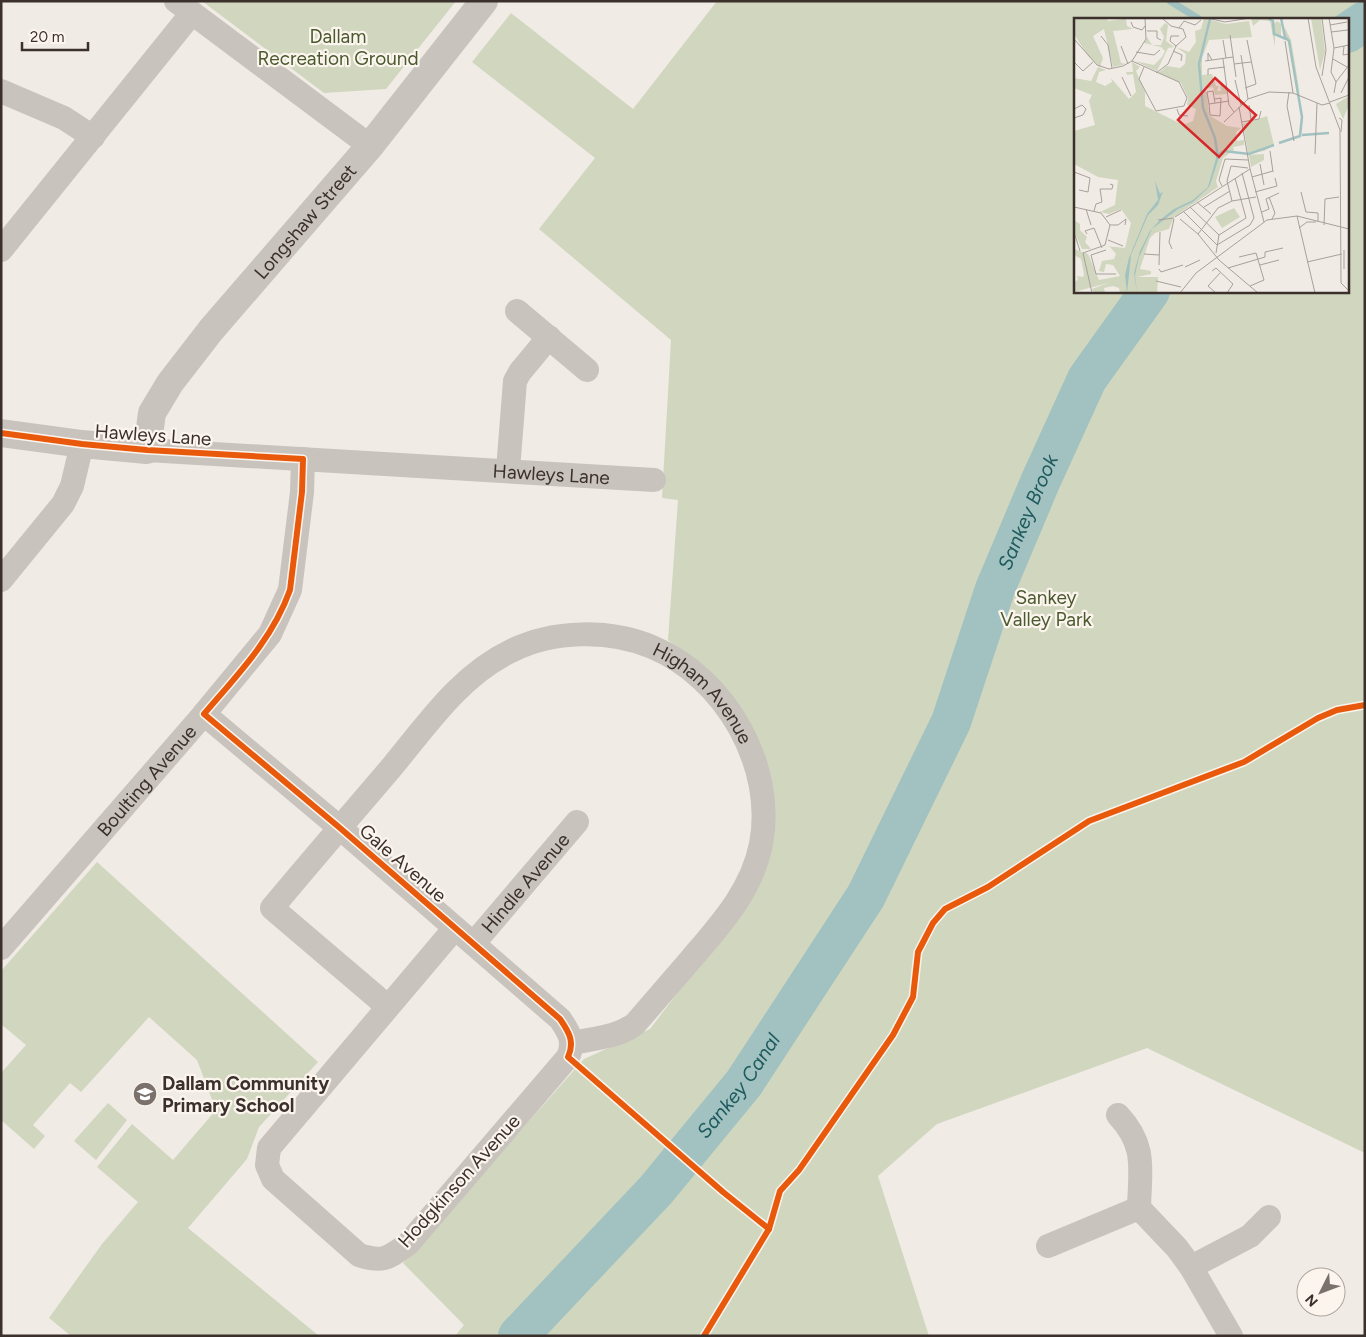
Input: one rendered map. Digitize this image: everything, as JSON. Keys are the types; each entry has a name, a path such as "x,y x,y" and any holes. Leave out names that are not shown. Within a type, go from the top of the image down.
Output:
{"street":[{"name":"Longshaw Street","path":"148,450 152,414 170,383 211,330 370,146 484,1"},
{"path":"1,250 94,137 184,7 370,146"},
{"path":"1,91 64,118 94,137"},
{"path":"517,311 588,370"},
{"path":"508,470 515,381 548,337"},
{"name":"Hawleys Lane","path":"1,433 82,444 148,450 654,480"},
{"path":"1,580 64,504 72,486 82,444"},
{"name":"Boulting Avenue","path":"1,948 204,714 270,634 285,605 291,580 302,492 303,459"},
{"name":"Higham Avenue","path":"340,828 468,679 486,665 511,650 537,641 560,636 582,634 613,636 652,646 683,663 709,686 731,714 747,741 757,768 764,819 756,865 732,911 635,1024 619,1033 572,1043"},
{"name":"Gale Avenue","path":"204,714 340,828 560,1019 569,1032 572,1043"},
{"name":"Hindle Avenue","path":"474,943 577,822"},
{"name":"Gale Avenue","path":"340,828 272,908 387,1006"},
{"name":"Hodgkinson Avenue","path":"455,928 387,1006 269,1148 267,1164 273,1178 280,1185 359,1255 374,1260 387,1258 408,1244 568,1057 572,1043"},
{"path":"1118,1115 1133,1133 1137,1143 1140,1168 1139,1208 1177,1248 1191,1267 1231,1336"},
{"path":"1048,1246 1139,1208"},
{"path":"1191,1267 1250,1236 1269,1217"}],"green space":[{"name":"Dallam Recreation Ground","path":"202,1 456,1 386,89 324,93"},
{"name":"Sankey Valley Park","path":"717,1 1365,1 1365,1153 1147,1048 937,1124 878,1176 929,1336 455,1336 464,1325 403,1263 584,1059 650,1029 738,913 772,835 706,670 668,640 678,500 662,498 671,340 539,229 595,158 472,62 511,13 633,109"},
{"name":"Dallam Community Primary School","path":"97,862 318,1062 259,1127 247,1159 188,1228 319,1336 71,1336 49,1318 102,1244 138,1202 97,1167 132,1124 173,1160 216,1110 197,1060 149,1017 81,1092 70,1083 33,1125 45,1136 34,1149 1,1120 1,1073 26,1045 1,1024 1,971"},
{"path":"108,1103 127,1120 96,1160 74,1141"}],"water":[{"path":"1365,3 1365,43 1359,47 1348,30 1348,18 1345,18"}],"waterway":[{"path":"1170,1 1197,18"},
{"name":"Sankey Brook","path":"1348,32 1365,21"},
{"name":"Sankey Canal","path":"518,1336 656,1190 744,1083 866,896 951,722 995,589 1041,480 1087,379 1149,292"}],"cycle path":[{"path":"1,433 82,444 147,450 303,459 302,492 290,590 283,608 264,641 204,714 340,828 560,1019 570,1037 571,1047 568,1057 723,1192 769,1229"},
{"path":"704,1336 769,1229 780,1191 799,1170 893,1035 913,997 918,952 933,923 945,909 988,887 1089,821 1244,762 1318,718 1337,710 1365,705"}],"place":[{"name":"Dallam Community Primary School","path":"145,1094"}]}
